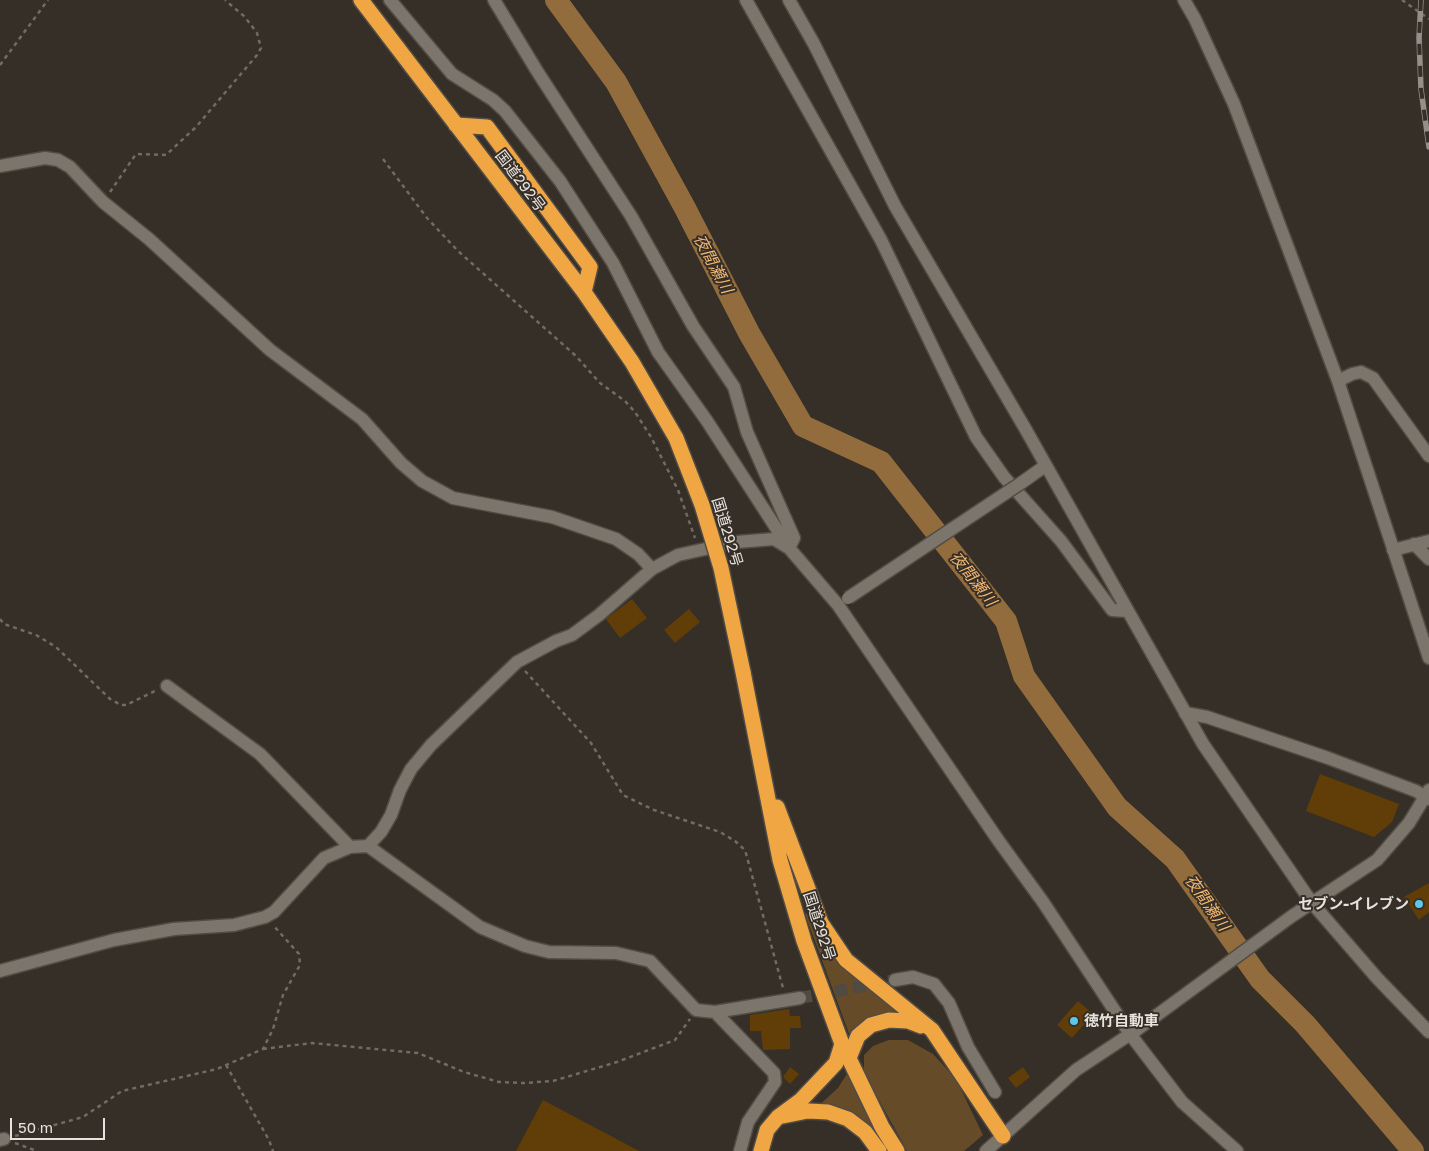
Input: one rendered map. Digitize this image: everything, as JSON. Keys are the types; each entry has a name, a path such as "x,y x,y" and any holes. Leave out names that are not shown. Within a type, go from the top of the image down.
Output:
{"highway":[{"name":"国道292号","path":"361,0 584,292 632,362 676,438 702,505 721,568 780,860 804,941 842,1044 882,1127 897,1151"},
{"path":"456,126 487,127 590,267 584,292"},
{"path":"761,766 821,922 846,960 932,1030 1003,1136"},
{"path":"849,1058 858,1036 871,1026 889,1020 908,1021 932,1030"},
{"path":"761,1151 767,1130 778,1117 801,1100 836,1063 842,1044"},
{"path":"778,1117 808,1111 828,1112 848,1120 865,1132 879,1151"}],"street":[{"path":"390,0 452,74 493,100 505,111 560,181 613,263 658,352 707,420 789,548 843,601 998,840 1182,1102 1237,1151"},
{"path":"494,0 537,71 631,216 693,326 734,387 747,432 794,538 789,548"},
{"path":"746,0 881,240 976,437 1004,477 1062,541 1112,610 1127,611"},
{"path":"789,0 814,44 895,206 1203,744 1312,903 1377,978 1428,1029"},
{"path":"1184,0 1196,19 1234,104 1338,381 1429,658"},
{"path":"0,166 46,158 58,160 78,173 103,202 148,239 270,350 362,419 401,463 422,481 453,498 552,517 616,539 638,554 652,569"},
{"path":"1338,381 1361,372 1372,378 1429,456"},
{"path":"843,601 1045,466"},
{"path":"368,846 381,832 391,815 400,790 416,763 431,745 517,662 556,641 572,635 599,615 652,569 678,554 737,542 774,539 789,548"},
{"path":"1393,550 1429,541"},
{"path":"1414,544 1429,559"},
{"path":"167,686 260,754 350,847"},
{"path":"986,1151 1076,1070 1134,1032 1312,903 1377,860 1410,823 1428,795 1328,758 1207,718 1185,713"},
{"path":"0,971 114,940 174,930 234,925 265,917 274,912 324,858 350,847 368,846 480,927 525,946 549,952 616,953 650,960 696,1010 716,1012 800,998"},
{"path":"895,980 913,977 934,984 949,1003 968,1047 995,1092"},
{"path":"716,1012 774,1073 775,1082 748,1122 740,1151"}],"path":[{"path":"0,65 48,0"},
{"path":"103,202 136,154 166,155 196,127 257,55 261,48 257,33 245,17 225,0"},
{"path":"1402,0 1429,19"},
{"path":"383,159 427,218 458,251 576,356 600,383 625,401 635,412 651,437 678,490 699,549"},
{"path":"0,619 4,624 36,635 56,647 110,699 121,705 126,705 167,686"},
{"path":"517,662 591,743 624,795 654,810 720,832 745,850 786,1000"},
{"path":"263,1049 273,1029 283,995 300,965 299,954 265,917"},
{"path":"2,1139 83,1117 122,1091 186,1077 226,1065 263,1049 312,1043 418,1053 464,1072 499,1082 553,1081 617,1062 675,1040 696,1010"},
{"path":"226,1065 270,1140 273,1151"},
{"path":"2,1139 37,1151"}],"shaded area":[{"path":"812,912 833,955 855,978 906,1014 851,1039 805,914"},
{"path":"889,1040 908,1040 933,1054 956,1079 983,1135 964,1151 907,1151 864,1073 864,1055 873,1046"},
{"path":"847,1074 876,1134 815,1109 838,1088"}],"building":[{"path":"632,599 647,618 620,638 606,619"},
{"path":"689,609 700,622 675,643 664,630"},
{"path":"1320,774 1399,804 1392,822 1374,837 1306,811"},
{"name":"セブン-イレブン","path":"1429,883 1429,912 1419,920 1404,897"},
{"path":"1078,1001 1093,1014 1072,1038 1057,1025"},
{"path":"789,1009 790,1016 800,1016 801,1028 790,1028 790,1049 763,1050 761,1031 750,1031 750,1015"},
{"path":"790,1067 799,1074 790,1084 783,1077"},
{"path":"1023,1067 1030,1077 1016,1088 1008,1078"},
{"path":"543,1100 639,1151 516,1151"}],"waterway":[{"name":"夜間瀬川","path":"556,0 616,82 685,208 749,333 803,426 881,462 1006,621 1024,676 1117,807 1175,859 1260,979 1305,1024 1413,1151"}],"tunnel":[{"path":"800,998 895,980"}],"railway":[{"path":"1421,0 1419,38 1421,89 1429,147"}],"place":[{"name":"セブン-イレブン","path":"1419,904"},
{"name":"徳竹自動車","path":"1074,1021"}]}
